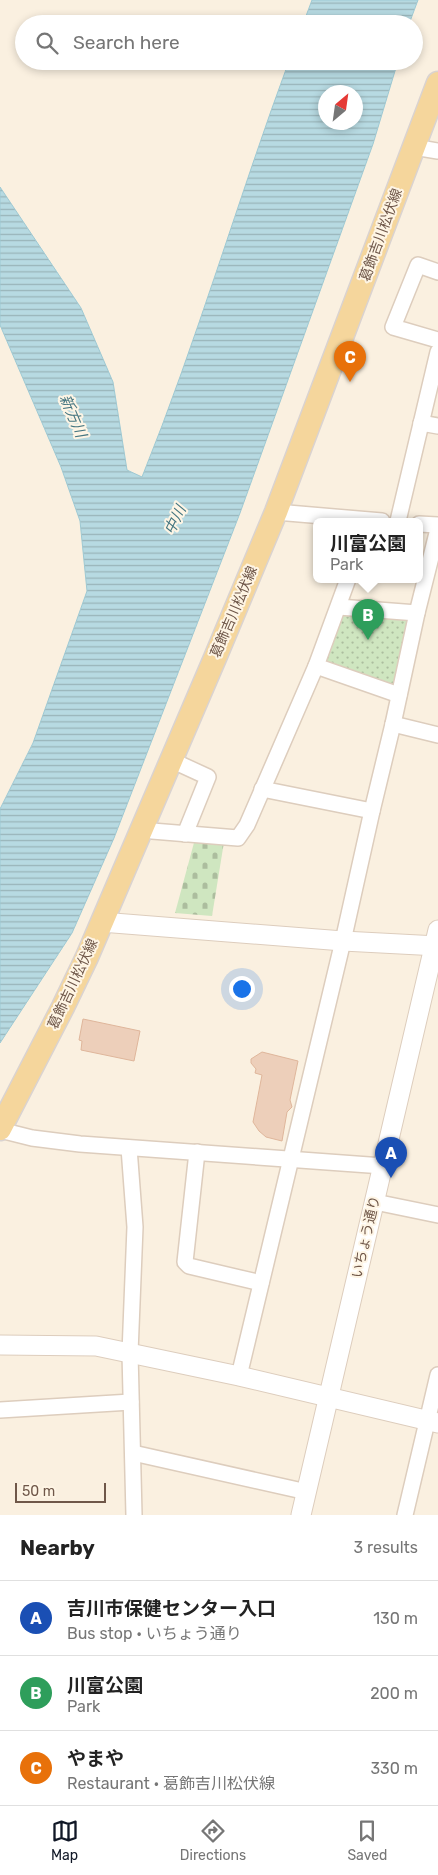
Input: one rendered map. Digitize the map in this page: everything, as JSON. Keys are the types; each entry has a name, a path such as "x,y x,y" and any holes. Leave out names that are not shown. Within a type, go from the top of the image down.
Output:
{"main road":[{"name":"葛飾吉川松伏線","path":"0,1129 63,1007 171,760 276,512 438,83"}],"street":[{"path":"414,147 438,151"},
{"path":"438,272 418,264 394,327 438,340"},
{"path":"399,518 438,352"},
{"path":"421,423 438,426"},
{"path":"276,512 331,518"},
{"path":"240,1376 343,941 438,527 423,525"},
{"path":"142,827 152,831 238,838 262,790 316,666 347,583"},
{"path":"339,607 417,613"},
{"path":"316,666 399,695"},
{"path":"393,724 438,735"},
{"path":"171,760 208,777 185,834"},
{"path":"262,790 372,811"},
{"path":"101,922 343,941 437,941"},
{"name":"いちょう通り","path":"302,1515 328,1397 437,941"},
{"path":"0,1129 32,1138 129,1148 383,1166"},
{"path":"129,1148 135,1227 130,1353 134,1515"},
{"path":"197,1152 186,1262 189,1266 261,1283"},
{"path":"375,1202 438,1215"},
{"path":"0,1345 96,1346 240,1376 433,1422"},
{"path":"409,1514 433,1422 438,1375"},
{"path":"0,1410 131,1402"},
{"path":"133,1453 307,1492"}],"green space":[{"path":"340,613 410,619 396,683 390,686 324,665"},
{"path":"195,839 224,842 212,916 175,913"}],"water":[{"path":"312,0 418,0 412,15 306,15"},
{"path":"286,70 395,70 373,144 240,513 114,838 72,933 0,1043 0,809 33,743 87,591 80,521 61,467 0,325 0,187 81,308 113,382 127,470 142,477 181,374"}],"building":[{"path":"83,1019 140,1031 134,1061 81,1050 82,1041 79,1040"},
{"path":"262,1052 298,1061 290,1100 292,1107 287,1112 282,1141 266,1137 253,1122 262,1075 255,1073 256,1069 251,1063 251,1059"}],"place":[{"name":"やまや","path":"350,382"},
{"name":"川富公園","path":"368,640"},
{"name":"吉川市保健センター入口","path":"391,1178"}],"water label":[{"name":"新方川","path":"73,416"},
{"name":"中川","path":"175,520"}]}
